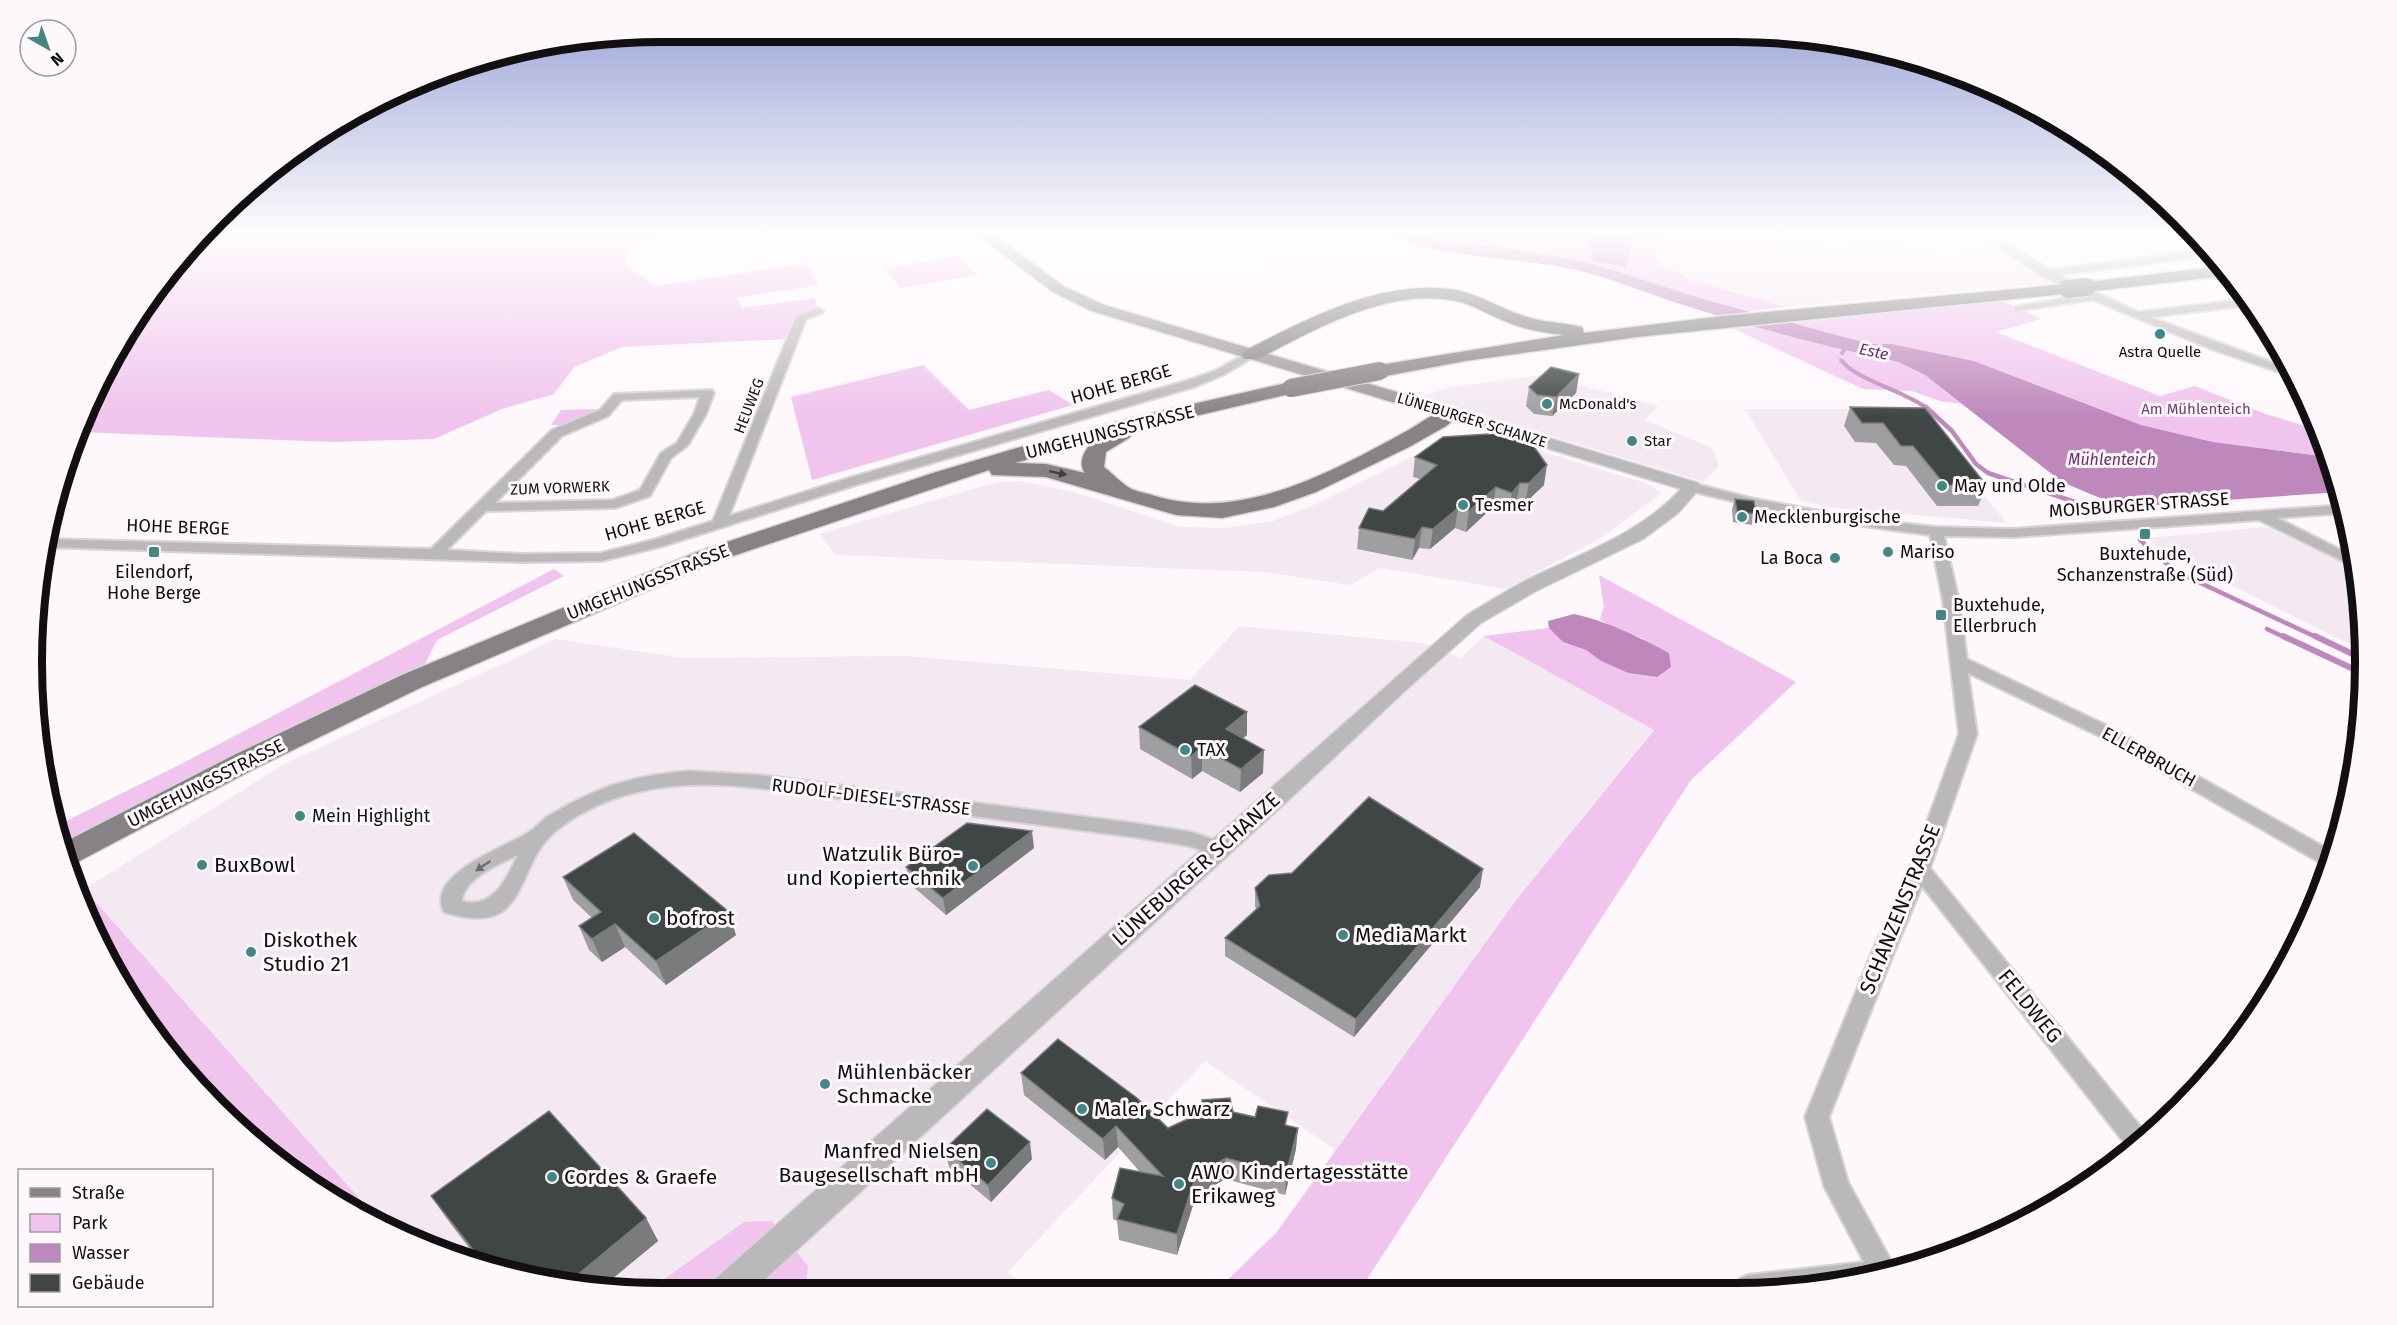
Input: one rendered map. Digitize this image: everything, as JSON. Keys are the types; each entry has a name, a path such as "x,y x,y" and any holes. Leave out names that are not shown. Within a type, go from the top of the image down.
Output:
{"main road":[{"name":"LÜNEBURGER SCHANZE","path":"1067,294 1134,321 1451,414"},
{"path":"1251,355 1302,330 1376,301 1403,294"},
{"path":"1426,294 1455,295 1511,318 1545,327 1569,331 1630,333"},
{"name":"UMGEHUNGSSTRASSE","path":"72,852 244,762 412,681 706,557 818,518 1025,453 1291,388 1479,353 1630,333 2019,294"},
{"path":"1479,353 1511,339 1517,331 1511,318"},
{"path":"1118,489 1093,469 1092,456 1100,445 1130,431 1228,402"},
{"path":"818,518 982,472 1009,469 1054,472 1118,489 1176,508 1201,511 1253,507 1304,490 1403,442 1451,414"}],"street":[{"path":"2019,309 2082,294"},
{"path":"2094,294 2180,335 2282,370"},
{"path":"2136,315 2240,303"},
{"name":"HEUWEG","path":"719,523 801,317 819,311"},
{"name":"HOHE BERGE","path":"54,543 521,558 601,557 658,543 854,481 1190,384 1219,373 1251,355"},
{"name":"ZUM VORWERK","path":"435,554 557,433 604,413 618,397 708,393 700,414 682,445 666,456 645,493 615,504 483,507"},
{"name":"LÜNEBURGER SCHANZE","path":"1451,414 1749,502 1857,522 1935,531"},
{"name":"LÜNEBURGER SCHANZE","path":"736,1283 1399,684 1474,619 1529,587 1637,535 1672,509 1692,487"},
{"name":"MOISBURGER STRASSE","path":"1935,531 2013,533 2336,510"},
{"path":"2263,516 2346,558"},
{"name":"SCHANZENSTRASSE","path":"1879,1266 1837,1186 1817,1117 1884,950 1920,869 1968,734 1961,663 1940,541 1935,531"},
{"name":"ELLERBRUCH","path":"1961,663 2009,683 2145,753 2324,856"},
{"name":"RUDOLF-DIESEL-STRASSE","path":"535,838 554,822 590,801 615,791 674,777 706,777 1142,831 1191,840 1219,849"},
{"name":"FELDWEG","path":"1920,869 2134,1137"}],"shaded area":[{"path":"1740,294 1931,294 1785,307"},
{"path":"1541,375 1658,406 1645,420 1712,448 1719,466 1704,482 1420,397 1451,387"},
{"path":"1745,409 1912,409 2007,523 1835,508 1801,501"},
{"path":"1432,447 1534,449 1648,484 1662,493 1601,538 1506,589 1380,568 1350,585 1264,572 835,555 819,534 998,482 1020,481 1074,492 1180,527 1225,528 1273,521 1314,505"},
{"path":"2266,527 2347,564 2355,647 2159,549 2149,538"},
{"path":"1239,626 1423,643 1461,658 1484,636 1654,729 1517,899 1337,1151 1205,1061 1008,1272 1021,1283 806,1283 808,1266 744,1222 659,1283 582,1278 541,1271 502,1262 425,1236 369,1209 85,889 286,763 556,639 684,658 908,656 1190,680"}],"green space":[{"path":"164,294 763,294 737,298 742,308 815,298 818,311 801,317 787,339 622,347 574,367 554,394 502,409 434,439 333,442 86,432 125,352"},
{"path":"1661,294 1740,294 1785,307 1725,314"},
{"name":"Am Mühlenteich","path":"2003,301 2041,319 1996,332 2160,396 2195,386 2266,414 2309,427 2319,456 2213,442 2141,425 1974,361 1892,344 1898,362 1925,375 1962,404 1940,401 1912,391 1863,389 1734,329"},
{"path":"923,365 969,410 1049,390 1073,405 812,480 791,397"},
{"path":"597,409 564,425 551,425 561,410"},
{"path":"554,569 564,576 437,640 423,668 70,845 63,823 179,765"},
{"path":"1599,575 1796,682 1691,780 1365,1283 1224,1283 1276,1233 1517,899 1654,730 1484,636 1549,628 1563,642 1586,650 1601,661 1628,673 1657,677 1642,638 1615,629 1600,619 1604,607"},
{"path":"86,892 368,1209 285,1155 253,1129 196,1072 170,1040 125,973"},
{"path":"772,1221 808,1266 806,1283 659,1283 744,1222"}],"water":[{"name":"Mühlenteich","path":"1892,344 1974,361 2141,425 2213,442 2319,456 2331,493 2139,506 2100,498 2062,482 1925,375 1898,362 1846,348 1848,345"},
{"path":"1574,614 1611,625 1669,653 1671,667 1657,677 1628,673 1601,661 1586,650 1563,642 1549,628 1548,621"}],"building":[{"path":"1551,367 1579,374 1556,397 1537,395 1529,387"},
{"path":"1850,407 1925,408 1987,486 1945,485 1913,446 1901,446 1883,423 1862,423"},
{"name":"Tesmer","path":"1504,433 1530,441 1547,465 1529,483 1520,483 1512,493 1496,487 1469,511 1458,508 1433,529 1422,527 1415,539 1359,528 1369,508 1383,511 1437,465 1415,457 1443,437"},
{"path":"1735,499 1754,501 1756,514 1737,512"},
{"path":"1195,685 1247,712 1226,729 1264,750 1241,769 1202,748 1191,756 1139,727"},
{"name":"MediaMarkt","path":"1369,797 1483,869 1356,1019 1225,938 1260,906 1255,888 1269,875 1292,873"},
{"path":"967,823 1032,831 943,898 906,867"},
{"name":"bofrost","path":"634,833 729,912 656,961 615,924 592,939 579,926 601,912 563,877"},
{"path":"1058,1039 1137,1098 1168,1128 1203,1112 1202,1100 1230,1098 1233,1112 1255,1117 1258,1106 1288,1112 1285,1125 1298,1128 1286,1174 1226,1158 1196,1175 1177,1234 1117,1219 1124,1204 1112,1198 1120,1168 1163,1176 1116,1126 1103,1139 1021,1073"},
{"path":"987,1109 1030,1142 988,1185 945,1149"},
{"name":"Cordes & Graefe","path":"549,1111 646,1218 575,1277 541,1271 477,1254 431,1196"}],"waterway":[{"name":"Este","path":"1668,294 1848,345 1887,353"},
{"path":"1842,353 1848,345"},
{"path":"1841,360 1858,374 1907,396 1928,409"},
{"path":"1926,407 1952,431 1976,464 1988,473 2108,513"},
{"path":"2140,540 2175,571 2318,638"},
{"path":"2267,629 2286,638"},
{"path":"2283,636 2355,670"},
{"path":"2315,636 2355,655"}],"place":[{"name":"Astra Quelle","path":"2160,334"},
{"name":"McDonald's","path":"1547,404"},
{"name":"Star","path":"1632,441"},
{"name":"May und Olde","path":"1942,486"},
{"name":"Tesmer","path":"1463,505"},
{"name":"Mecklenburgische","path":"1742,517"},
{"name":"Buxtehude, Schanzenstraße (Süd)","path":"2145,534"},
{"name":"Eilendorf, Hohe Berge","path":"154,552"},
{"name":"Mariso","path":"1888,552"},
{"name":"La Boca","path":"1835,558"},
{"name":"Buxtehude, Ellerbruch","path":"1941,615"},
{"name":"TAX","path":"1185,750"},
{"name":"Mein Highlight","path":"300,816"},
{"name":"BuxBowl","path":"202,865"},
{"name":"Watzulik Büro- und Kopiertechnik","path":"973,866"},
{"name":"bofrost","path":"654,918"},
{"name":"MediaMarkt","path":"1343,935"},
{"name":"Diskothek Studio 21","path":"251,952"},
{"name":"Mühlenbäcker Schmacke","path":"825,1084"},
{"name":"Maler Schwarz","path":"1082,1109"},
{"name":"Manfred Nielsen Baugesellschaft mbH","path":"991,1163"},
{"name":"Cordes & Graefe","path":"552,1177"},
{"name":"AWO Kindertagesstätte Erikaweg","path":"1179,1184"}]}
